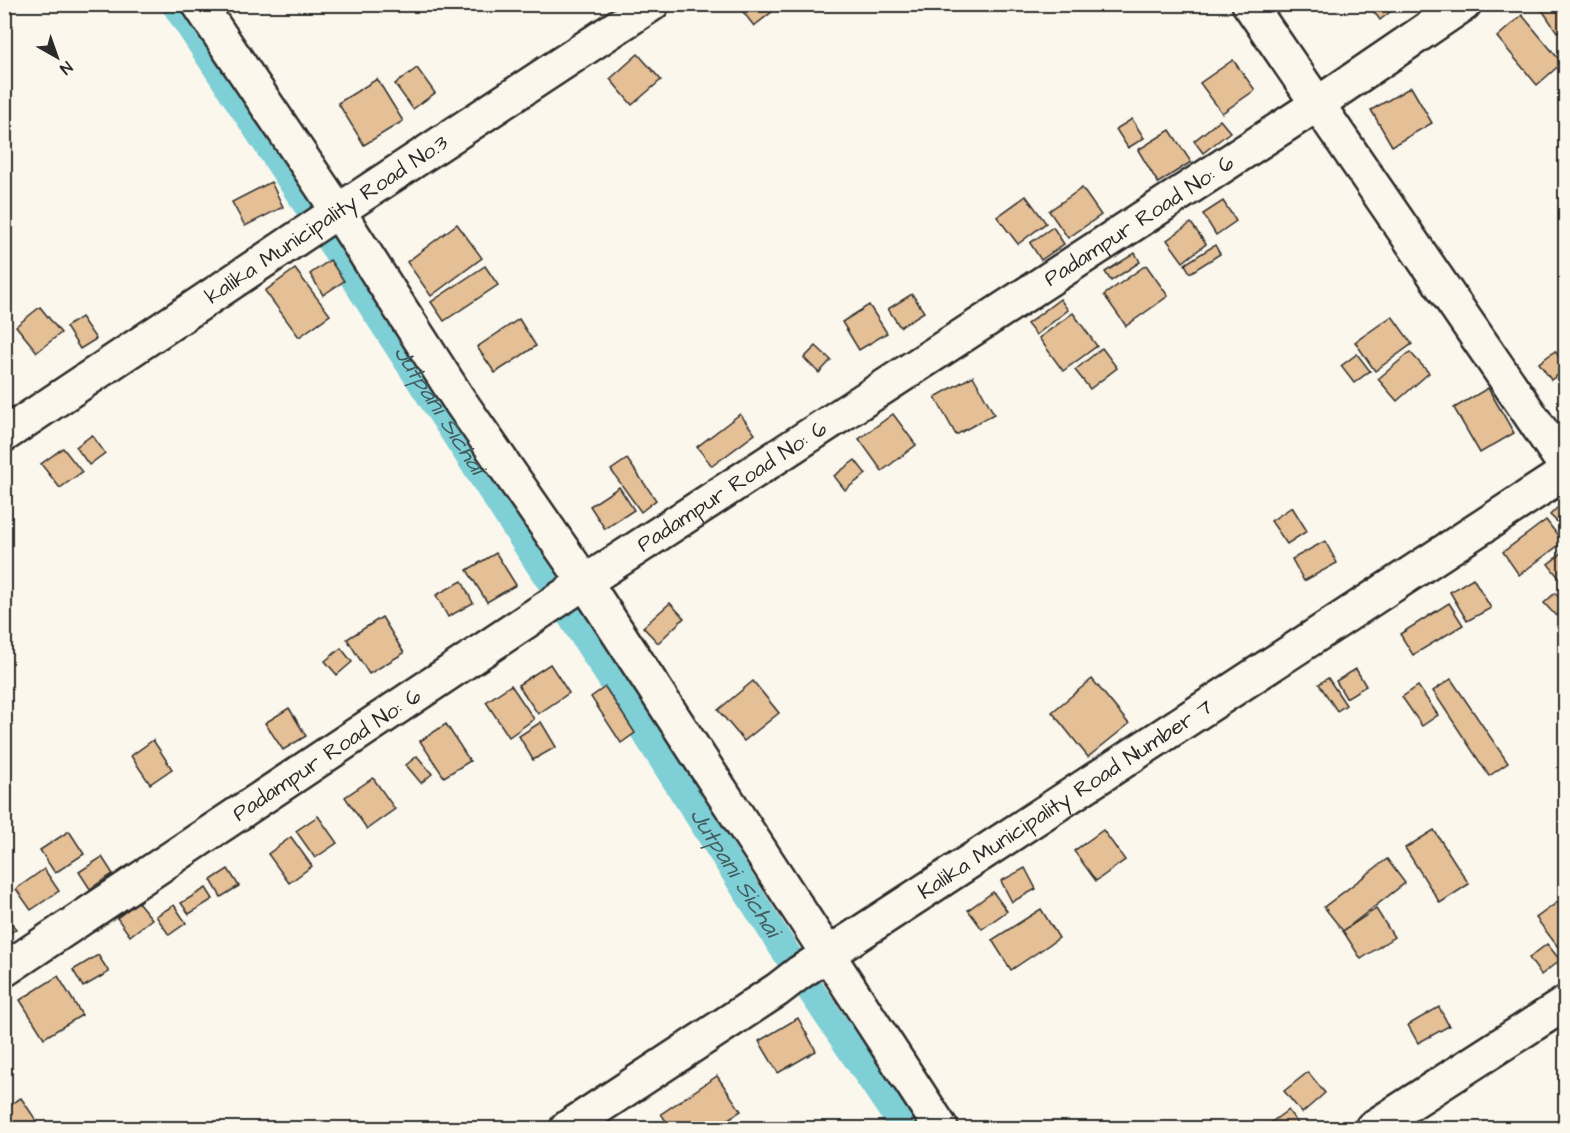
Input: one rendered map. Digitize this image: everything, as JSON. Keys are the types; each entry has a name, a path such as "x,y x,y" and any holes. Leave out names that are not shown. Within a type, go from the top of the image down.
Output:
{"street":[{"path":"199,4 338,211 457,397 585,582 941,1128"},
{"name":"kalika Municipality Road No.3","path":"4,435 652,4"},
{"path":"1249,4 1566,467"},
{"name":"Padampur Road No: 6","path":"4,970 585,582 1316,105 1464,4"},
{"name":"Kalika Municipality Road Number 7","path":"567,1128 827,955 1566,472"},
{"path":"1372,1128 1566,1003"}],"building":[{"path":"737,4 776,4 778,7 754,26"},
{"path":"1368,4 1400,4 1380,20"},
{"path":"1538,4 1566,4 1566,26 1557,32"},
{"path":"1522,15 1562,63 1537,85 1497,37"},
{"path":"638,54 661,80 632,105 610,79"},
{"path":"1233,60 1255,90 1222,113 1200,83"},
{"path":"417,68 435,93 413,109 395,84"},
{"path":"377,79 403,121 364,145 338,103"},
{"path":"1411,87 1432,123 1392,146 1371,110"},
{"path":"1132,119 1144,138 1128,148 1116,129"},
{"path":"1220,120 1230,132 1203,153 1194,141"},
{"path":"1170,130 1191,162 1158,183 1138,150"},
{"path":"271,182 283,207 245,226 232,202"},
{"path":"1082,188 1101,215 1068,238 1049,211"},
{"path":"1026,196 1046,223 1018,244 997,217"},
{"path":"1223,201 1236,221 1216,235 1203,214"},
{"path":"1191,223 1206,244 1183,262 1167,240"},
{"path":"457,224 482,258 431,296 407,262"},
{"path":"1053,227 1064,244 1041,260 1030,243"},
{"path":"1215,245 1220,254 1190,273 1185,264"},
{"path":"1135,253 1140,262 1111,281 1105,272"},
{"path":"330,260 344,281 323,295 310,274"},
{"path":"1146,265 1168,296 1126,326 1104,295"},
{"path":"485,266 498,285 444,321 431,302"},
{"path":"295,269 330,315 299,337 265,291"},
{"path":"912,294 924,312 900,327 888,309"},
{"path":"1060,299 1068,310 1036,335 1027,324"},
{"path":"869,305 887,333 859,350 842,322"},
{"path":"40,307 61,333 37,352 16,326"},
{"path":"1073,313 1097,346 1063,371 1039,338"},
{"path":"1392,316 1412,344 1375,371 1355,342"},
{"path":"81,317 96,339 80,349 66,327"},
{"path":"519,319 536,346 495,373 477,347"},
{"path":"816,346 831,360 819,373 804,358"},
{"path":"1102,348 1117,368 1090,389 1075,370"},
{"path":"1555,351 1566,369 1551,380 1539,363"},
{"path":"1410,352 1429,373 1397,401 1378,379"},
{"path":"1357,354 1370,371 1354,383 1341,366"},
{"path":"973,376 994,414 956,435 935,397"},
{"path":"1488,388 1514,433 1480,453 1454,408"},
{"path":"740,414 755,434 712,466 697,447"},
{"path":"893,414 916,445 882,471 859,439"},
{"path":"92,435 105,453 89,465 76,447"},
{"path":"63,448 82,472 60,488 41,464"},
{"path":"627,459 656,500 641,512 611,470"},
{"path":"855,460 866,474 845,490 834,476"},
{"path":"619,487 634,510 605,529 590,506"},
{"path":"1292,507 1307,531 1287,544 1271,521"},
{"path":"1558,507 1566,515 1566,530 1550,515"},
{"path":"1546,520 1563,542 1519,575 1503,552"},
{"path":"1325,541 1337,563 1304,581 1292,559"},
{"path":"1566,550 1566,581 1563,583 1548,564"},
{"path":"496,553 516,585 487,602 467,570"},
{"path":"1473,578 1491,608 1467,621 1450,592"},
{"path":"462,581 473,603 448,617 436,595"},
{"path":"1555,593 1566,606 1556,616 1544,603"},
{"path":"670,603 684,618 658,643 643,627"},
{"path":"1449,603 1463,625 1413,655 1400,634"},
{"path":"382,617 404,653 369,674 347,639"},
{"path":"341,648 352,662 337,675 325,661"},
{"path":"550,664 569,693 538,714 518,685"},
{"path":"1356,669 1366,686 1346,698 1336,681"},
{"path":"1328,678 1346,705 1337,711 1319,684"},
{"path":"1092,679 1129,724 1088,757 1052,712"},
{"path":"1451,679 1508,763 1489,776 1433,691"},
{"path":"753,681 779,713 744,741 718,710"},
{"path":"511,685 534,719 509,737 486,702"},
{"path":"1418,686 1438,715 1422,726 1402,697"},
{"path":"605,687 635,733 621,743 591,697"},
{"path":"289,708 306,736 283,750 265,723"},
{"path":"541,722 556,747 533,760 519,736"},
{"path":"446,724 470,761 444,777 420,741"},
{"path":"153,740 172,769 150,784 131,756"},
{"path":"417,756 432,774 421,783 406,765"},
{"path":"373,778 395,809 367,829 345,797"},
{"path":"318,816 337,843 315,858 296,831"},
{"path":"1103,830 1125,860 1096,881 1074,851"},
{"path":"1434,830 1469,884 1440,903 1405,848"},
{"path":"69,831 84,854 55,873 40,850"},
{"path":"291,837 312,866 289,883 268,854"},
{"path":"102,857 113,874 90,889 79,872"},
{"path":"1387,859 1405,883 1343,931 1324,907"},
{"path":"1025,868 1036,889 1012,902 1001,881"},
{"path":"44,869 59,891 31,910 16,889"},
{"path":"228,869 239,886 221,897 211,880"},
{"path":"206,888 213,899 189,914 181,903"},
{"path":"993,892 1007,911 982,929 968,910"},
{"path":"1566,896 1566,948 1561,951 1536,918"},
{"path":"138,902 152,919 130,936 117,918"},
{"path":"174,905 186,923 169,935 156,916"},
{"path":"1041,909 1059,938 1011,970 992,940"},
{"path":"1376,909 1394,937 1361,959 1343,931"},
{"path":"8,918 16,929 4,937 4,920"},
{"path":"1547,944 1560,960 1541,975 1529,958"},
{"path":"98,955 109,972 83,987 73,970"},
{"path":"58,976 82,1015 44,1038 20,1000"},
{"path":"1439,1007 1449,1026 1418,1043 1408,1025"},
{"path":"798,1018 816,1051 778,1073 759,1041"},
{"path":"1308,1072 1325,1093 1302,1113 1284,1091"},
{"path":"717,1076 741,1111 714,1128 671,1128 661,1114"},
{"path":"21,1098 38,1123 30,1128 4,1128 4,1108"},
{"path":"1288,1110 1301,1128 1268,1128 1266,1126"}],"waterway":[{"name":"Jutpani Sichai","path":"175,4 313,214"},
{"name":"Jutpani Sichai","path":"330,241 548,578"},
{"name":"Jutpani Sichai","path":"569,613 799,973 904,1128"}]}
